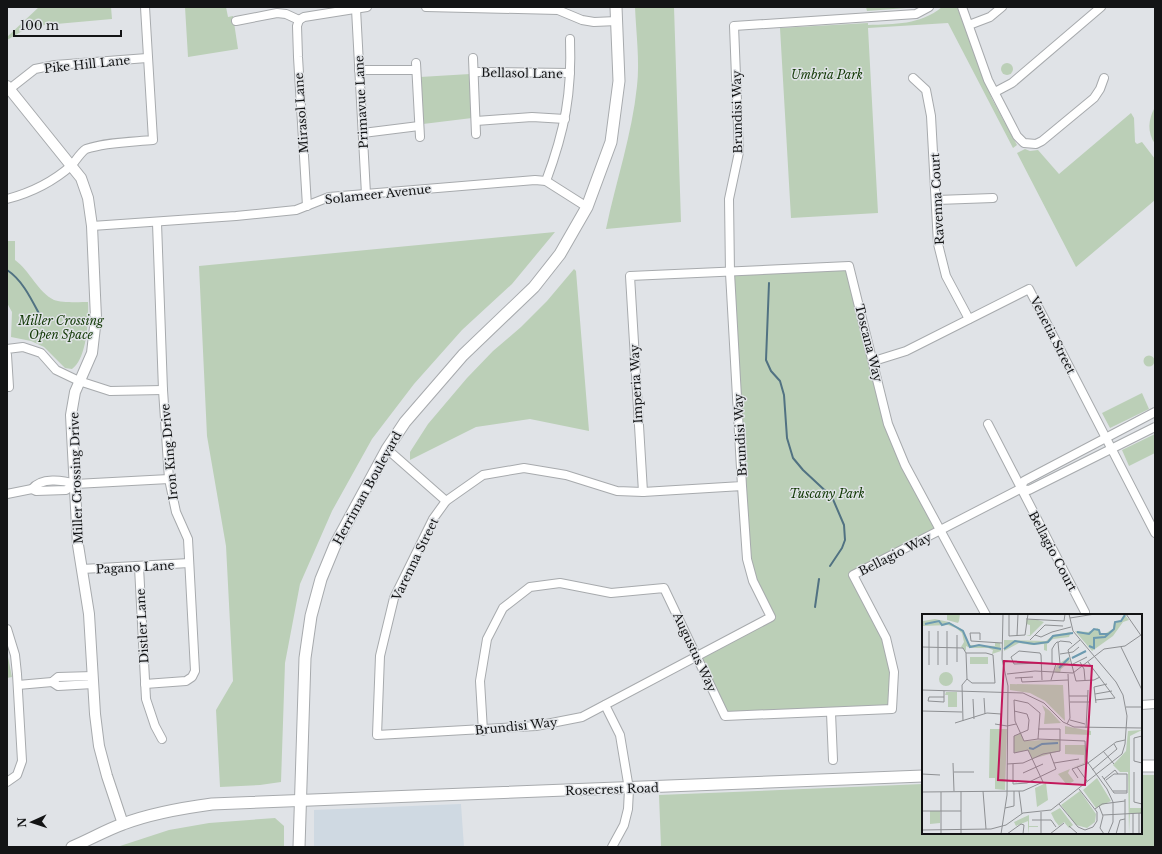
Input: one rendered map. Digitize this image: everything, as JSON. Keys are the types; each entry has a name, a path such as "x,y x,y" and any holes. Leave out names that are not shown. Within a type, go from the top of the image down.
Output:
{"main road":[{"name":"Herriman Boulevard","path":"299,847 305,658 311,616 321,580 335,544 387,449 405,422 463,355 534,287 560,254 587,207 611,142 619,81 616,7"},
{"path":"1142,766 1155,766"},
{"name":"Rosecrest Road","path":"72,847 123,824 183,808 240,802 922,776"}],"street":[{"path":"7,199 24,194 36,188 71,165 85,150 114,144 153,140 145,7"},
{"path":"236,21 277,13 286,14 299,20 304,17 367,7"},
{"path":"426,7 558,10 582,20 594,22 617,21"},
{"name":"Brundisi Way","path":"377,735 536,726 582,717 698,657 771,617 753,581 747,560 742,486 730,273 729,199 740,152 734,26 916,14 930,7"},
{"path":"962,7 995,92 1017,136 1022,142 1027,144 1036,144 1042,141 1094,98 1100,89 1104,78"},
{"path":"969,25 990,17 1002,7"},
{"path":"995,92 1012,83 1101,7"},
{"name":"Primavue Lane","path":"356,9 366,194"},
{"name":"Mirasol Lane","path":"299,20 297,26 298,57 307,206"},
{"path":"546,182 558,147 565,119 570,74 570,38"},
{"name":"Pike Hill Lane","path":"8,89 35,69 55,65 147,58"},
{"path":"473,58 476,134"},
{"path":"359,70 416,67 420,137"},
{"name":"Bellasol Lane","path":"474,72 570,74"},
{"name":"Ravenna Court","path":"913,78 926,90 931,116 937,200 938,244 946,276 969,319"},
{"name":"Miller Crossing Drive","path":"8,89 81,178 88,198 92,226 96,318 92,353 75,392 72,415 78,545 90,621 93,680 99,746 123,824"},
{"path":"476,121 532,117 565,119"},
{"path":"363,132 419,126"},
{"name":"Solameer Avenue","path":"92,226 156,223 296,210 329,197 535,180 546,182 587,207"},
{"path":"937,200 993,198"},
{"name":"Iron King Drive","path":"145,684 186,681 192,677 195,671 188,539 176,512 170,479 156,223"},
{"name":"Toscana Way","path":"630,276 730,273 849,266 874,361 888,424 905,464 985,614"},
{"name":"Imperia Way","path":"630,276 643,492"},
{"name":"Venetia Street","path":"874,361 906,351 1029,289 1155,533"},
{"path":"7,348 23,347 41,353 56,370 79,381 110,391 164,390"},
{"path":"7,355 8,387"},
{"name":"Bellagio Way","path":"1020,489 1024,481 1155,412"},
{"name":"Bellagio Court","path":"988,424 1020,489 1085,612"},
{"name":"Bellagio Way","path":"725,716 831,713 892,709 894,672 886,638 853,575 1020,489 1029,490 1155,427"},
{"path":"387,449 446,501"},
{"name":"Varenna Street","path":"377,735 380,656 394,598 433,519 446,501 483,475 524,468 566,474 617,491 643,492 742,486"},
{"path":"7,494 32,489 36,491 66,490 75,484 170,479"},
{"name":"Pagano Lane","path":"82,569 189,564"},
{"name":"Distler Lane","path":"139,567 146,699 155,726 162,739"},
{"name":"Augustus Way","path":"483,730 480,681 487,639 503,608 530,586 560,583 611,593 664,588 725,716"},
{"path":"7,629 15,655 22,761 17,775 7,782"},
{"path":"18,685 52,682 58,686 93,680"},
{"path":"606,704 620,735 629,788 628,809 624,825 612,847"},
{"path":"1142,705 1155,704"},
{"path":"831,713 832,760"}],"shaded area":[{"path":"461,804 464,847 314,847 314,810"}],"green space":[{"path":"39,7 111,7 112,19 45,25 24,30 7,40 7,37"},
{"path":"185,7 226,7 228,17 233,16 238,49 188,57"},
{"path":"635,7 674,7 681,222 606,229 628,140 635,104 638,47"},
{"path":"866,7 919,7 867,11"},
{"name":"Umbria Park","path":"942,7 957,7 992,99 1017,145 1013,148 948,23 868,28 878,213 791,218 780,28 868,23 868,25 897,24 925,17"},
{"path":"1007,63 1011,65 1013,69 1011,73 1007,75 1003,73 1001,69 1003,65"},
{"path":"470,74 472,118 423,124 420,77"},
{"path":"1155,107 1155,144 1152,139 1149,126"},
{"path":"1131,113 1134,118 1135,142 1137,144 1142,142 1155,159 1155,200 1076,267 1017,153 1025,149 1030,151 1038,150 1059,174"},
{"path":"555,232 512,284 462,330 414,384 372,439 332,511 300,584 285,663 281,782 260,785 220,787 216,710 233,681 226,546 207,436 199,266"},
{"name":"Miller Crossing Open Space","path":"7,241 15,241 15,260 48,296 61,302 88,302 88,318 84,348 77,364 72,369 65,368 44,347 31,341 11,337 12,312 7,303"},
{"name":"Tuscany Park","path":"849,266 888,424 940,530 854,575 886,638 894,672 892,709 725,716 698,657 771,617 747,559 730,273"},
{"path":"574,269 576,271 589,431 530,419 476,427 410,460 410,452 428,424 467,378 493,351 521,327 547,301"},
{"path":"1147,356 1151,356 1153,357 1153,365 1147,366 1144,363 1144,359"},
{"path":"1142,393 1149,409 1110,428 1102,413"},
{"path":"1155,434 1155,453 1129,466 1122,450"},
{"path":"7,652 12,677 7,678"},
{"path":"1142,775 1155,775 1155,847 661,847 659,795 922,784 922,834 1142,834"},
{"path":"275,818 284,826 284,847 117,847 169,830 209,823"}],"waterway":[{"path":"7,270 23,286 43,321"},
{"path":"769,283 766,360 771,371 780,381 784,395 787,438 793,458 803,470 832,497 844,525 845,540 842,548 830,566"},
{"path":"815,607 819,579"}]}
